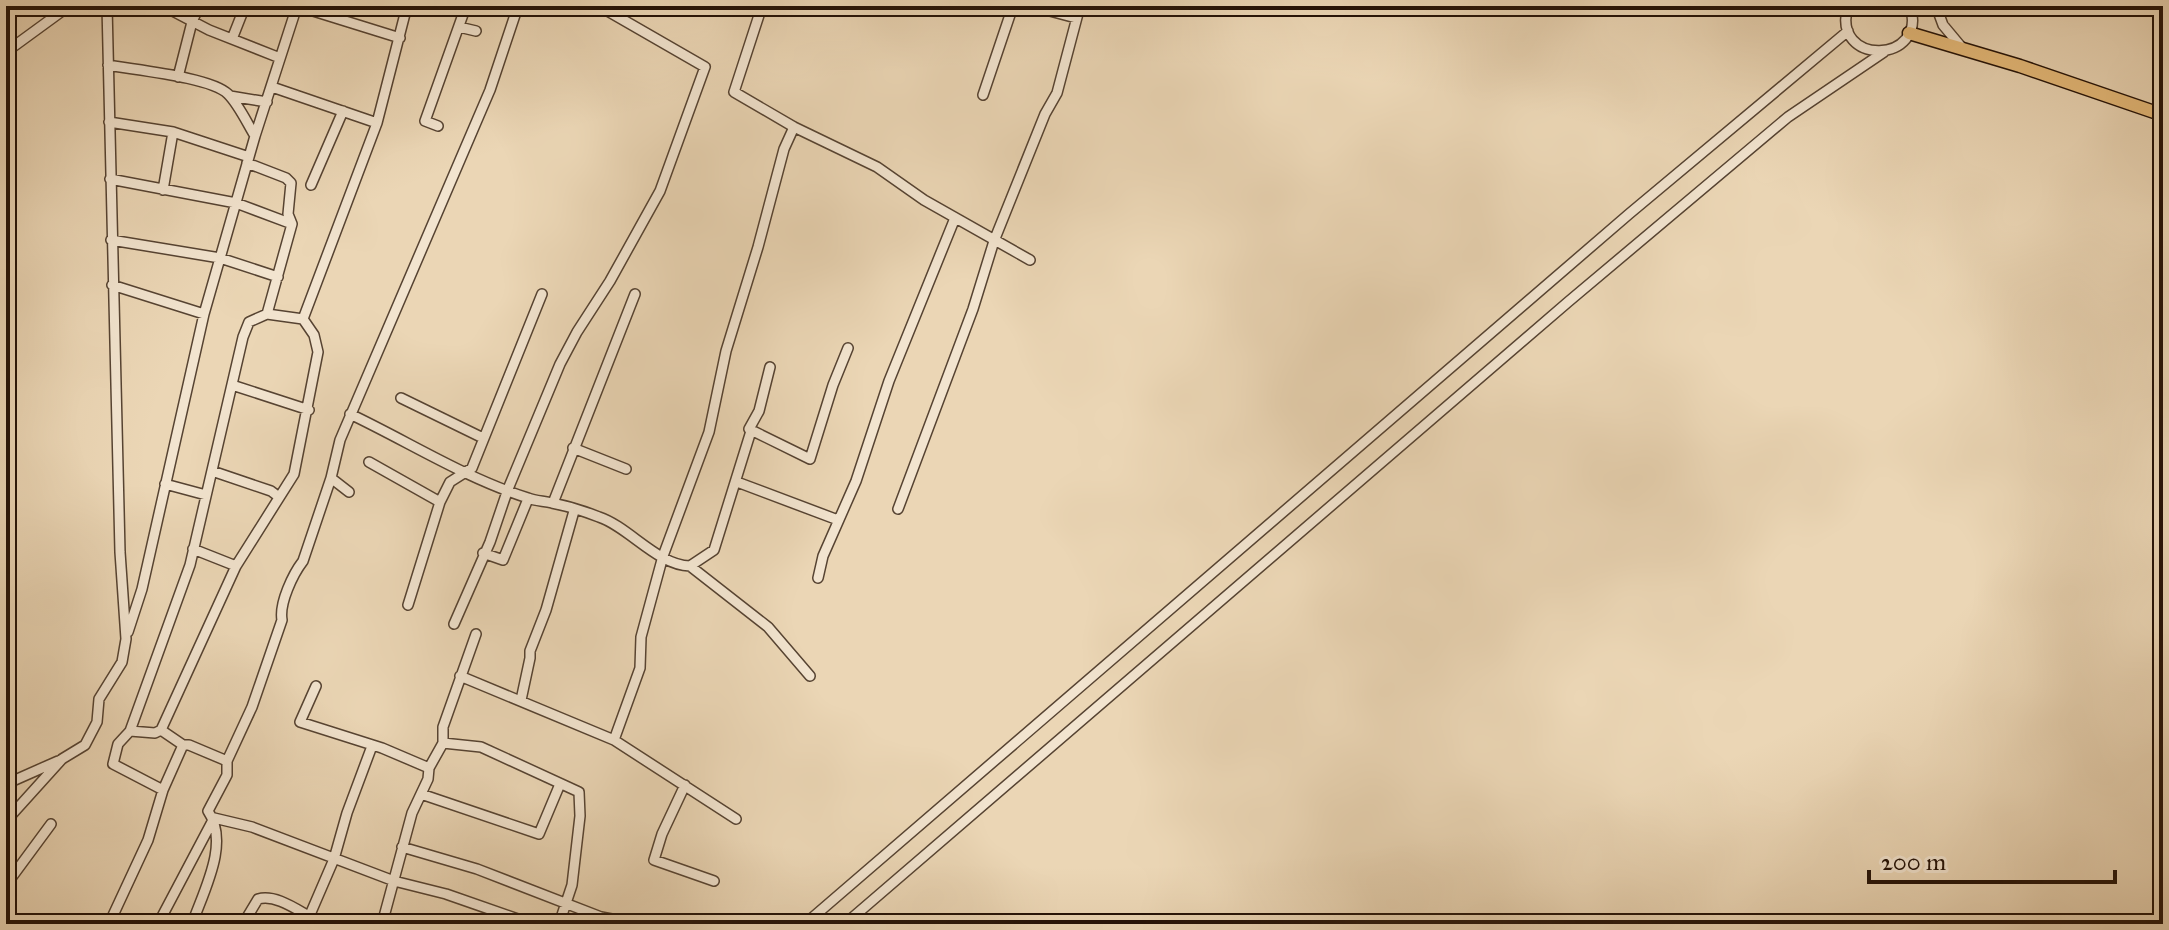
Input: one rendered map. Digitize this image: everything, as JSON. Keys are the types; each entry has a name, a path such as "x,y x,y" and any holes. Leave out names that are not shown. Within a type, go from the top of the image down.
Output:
{"main road":[{"path":"1909,33 2163,115"}],"street":[{"path":"6,52 69,6"},
{"path":"107,6 120,552 126,639"},
{"path":"163,6 192,22 280,58"},
{"path":"178,77 199,6"},
{"path":"232,39 245,6"},
{"path":"6,784 85,745 97,722 99,699 122,662 142,589 204,314 255,136 297,6 400,38"},
{"path":"303,319 377,123 407,6"},
{"path":"438,126 425,121 466,6"},
{"path":"192,924 217,851 214,818 208,811 227,775 227,761 252,707 282,620 281,612 303,561 350,414 490,90 518,6"},
{"path":"454,624 560,364 660,191 705,67 599,6"},
{"path":"762,6 734,92 794,127 877,167 955,218 1030,260"},
{"path":"983,95 1013,6"},
{"path":"1031,6 1076,18"},
{"path":"898,509 973,309 994,241 1045,114 1057,93 1080,6"},
{"path":"1936,6 1943,25 1963,49"},
{"path":"1844,7 1848,31 1863,48 1884,52"},
{"path":"845,924 1788,117 1903,42 1909,33 1913,8"},
{"path":"459,27 476,31"},
{"path":"805,924 1629,214 1848,31"},
{"path":"108,65 221,88 230,96 255,136"},
{"path":"272,87 377,123"},
{"path":"230,96 267,102"},
{"path":"311,185 343,111"},
{"path":"109,122 173,132 248,160 289,180 288,214 292,224 267,314"},
{"path":"614,740 640,668 641,637 663,556 709,432 726,351 784,149 794,127"},
{"path":"163,190 173,132"},
{"path":"110,179 236,203 292,224"},
{"path":"818,578 823,556 856,481 889,381 955,218"},
{"path":"111,240 220,258 278,277"},
{"path":"112,285 204,314"},
{"path":"408,605 440,502 450,482 472,468 542,294"},
{"path":"553,503 635,294"},
{"path":"130,731 155,733 161,730 236,566 294,474 318,352 314,335 303,319 267,314 249,322 193,549 130,731 118,744 113,764 163,790"},
{"path":"751,431 810,459 848,348"},
{"path":"350,414 462,472 528,499 599,517 654,553 682,566 690,566 714,550 770,367"},
{"path":"232,385 309,410"},
{"path":"401,398 483,438"},
{"path":"573,448 626,469"},
{"path":"369,462 440,502"},
{"path":"212,471 271,491 279,497"},
{"path":"331,478 349,492"},
{"path":"737,482 838,520"},
{"path":"165,484 206,495"},
{"path":"483,553 503,560 528,499"},
{"path":"521,700 530,651 546,610 574,511"},
{"path":"193,549 236,566"},
{"path":"690,566 768,627 810,676"},
{"path":"382,924 402,847 428,779 429,768 443,743 443,727 476,634"},
{"path":"460,676 614,740 736,819"},
{"path":"316,686 300,722 429,768"},
{"path":"161,730 183,745 227,761"},
{"path":"443,743 481,747 579,792 580,816 572,885 559,924"},
{"path":"109,924 148,840 163,790 183,745"},
{"path":"308,920 334,859 372,746"},
{"path":"6,821 62,759"},
{"path":"421,794 539,834 560,784"},
{"path":"685,785 662,834 654,860 714,881"},
{"path":"214,818 252,827 394,881 446,894 508,921 532,924"},
{"path":"158,924 214,818"},
{"path":"6,885 51,824"},
{"path":"402,847 477,869 601,917 638,924"},
{"path":"243,924 258,899 264,897 308,920 325,924"}]}
